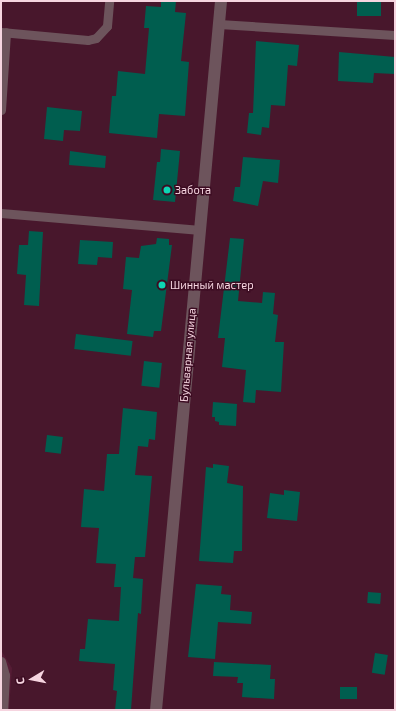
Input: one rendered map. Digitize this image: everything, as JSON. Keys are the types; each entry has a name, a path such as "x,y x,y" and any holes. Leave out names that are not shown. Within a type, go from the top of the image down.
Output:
{"street":[{"name":"Бульварная улица","path":"156,710 221,1"}],"lane":[{"path":"1,110 3,32 88,40 96,38 107,26 109,1"},
{"path":"219,24 395,36"},
{"path":"1,213 200,230"},
{"path":"1,661 5,675 3,710"}],"shaded area":[{"path":"1,650 12,668 9,710 1,710"}],"building":[{"path":"161,1 176,1 175,12 186,13 181,61 189,62 185,116 159,114 157,138 109,133 112,96 116,96 118,71 145,74 149,28 144,28 146,6 161,7"},
{"path":"357,1 381,1 381,16 357,16"},
{"path":"256,41 299,45 297,66 288,65 285,106 271,105 269,128 262,127 261,135 247,133 249,113 253,113"},
{"path":"339,52 395,57 395,74 374,73 373,83 338,81"},
{"path":"47,107 82,111 80,131 64,130 63,141 44,139"},
{"path":"161,149 180,151 175,202 153,200 157,162 160,162"},
{"path":"70,151 106,156 105,168 69,165"},
{"path":"243,157 280,160 278,183 263,181 258,206 233,201 235,187 240,187"},
{"path":"29,231 43,232 39,306 24,305 26,275 17,274 19,245 28,245"},
{"path":"157,238 169,239 169,245 172,245 161,331 154,331 153,337 127,334 132,290 123,289 126,257 139,258 141,246 156,244"},
{"path":"230,238 244,239 238,301 262,303 263,292 275,293 273,314 278,315 275,342 284,342 281,392 256,390 255,403 243,402 246,370 222,367 225,338 218,338"},
{"path":"80,240 113,242 112,258 98,257 97,265 78,264"},
{"path":"76,334 133,341 131,356 74,349"},
{"path":"144,361 162,363 159,388 141,386"},
{"path":"213,402 237,404 236,426 219,425 219,422 215,421 215,417 212,417"},
{"path":"123,408 157,412 155,440 149,439 148,447 138,446 135,475 152,476 145,557 135,557 133,578 143,579 141,614 138,613 131,710 115,710 117,691 113,690 115,664 79,661 80,649 85,649 88,619 119,621 121,587 114,587 116,564 96,563 99,528 81,527 84,489 104,491 107,454 119,454"},
{"path":"47,435 63,437 61,454 45,452"},
{"path":"213,464 229,466 227,483 243,486 242,551 234,551 233,563 199,561 206,467 213,468"},
{"path":"284,490 300,492 297,521 267,518 270,493 284,495"},
{"path":"196,584 222,586 221,594 231,595 230,610 252,612 251,624 218,622 215,659 188,657"},
{"path":"368,592 381,593 380,604 367,603"},
{"path":"375,653 388,655 385,675 372,673"},
{"path":"214,662 271,665 270,679 275,679 274,699 242,697 243,683 237,683 238,677 213,676"},
{"path":"340,687 357,687 357,699 340,699"}],"place":[{"name":"Забота","path":"167,190"},
{"name":"Шинный мастер","path":"162,285"}]}
